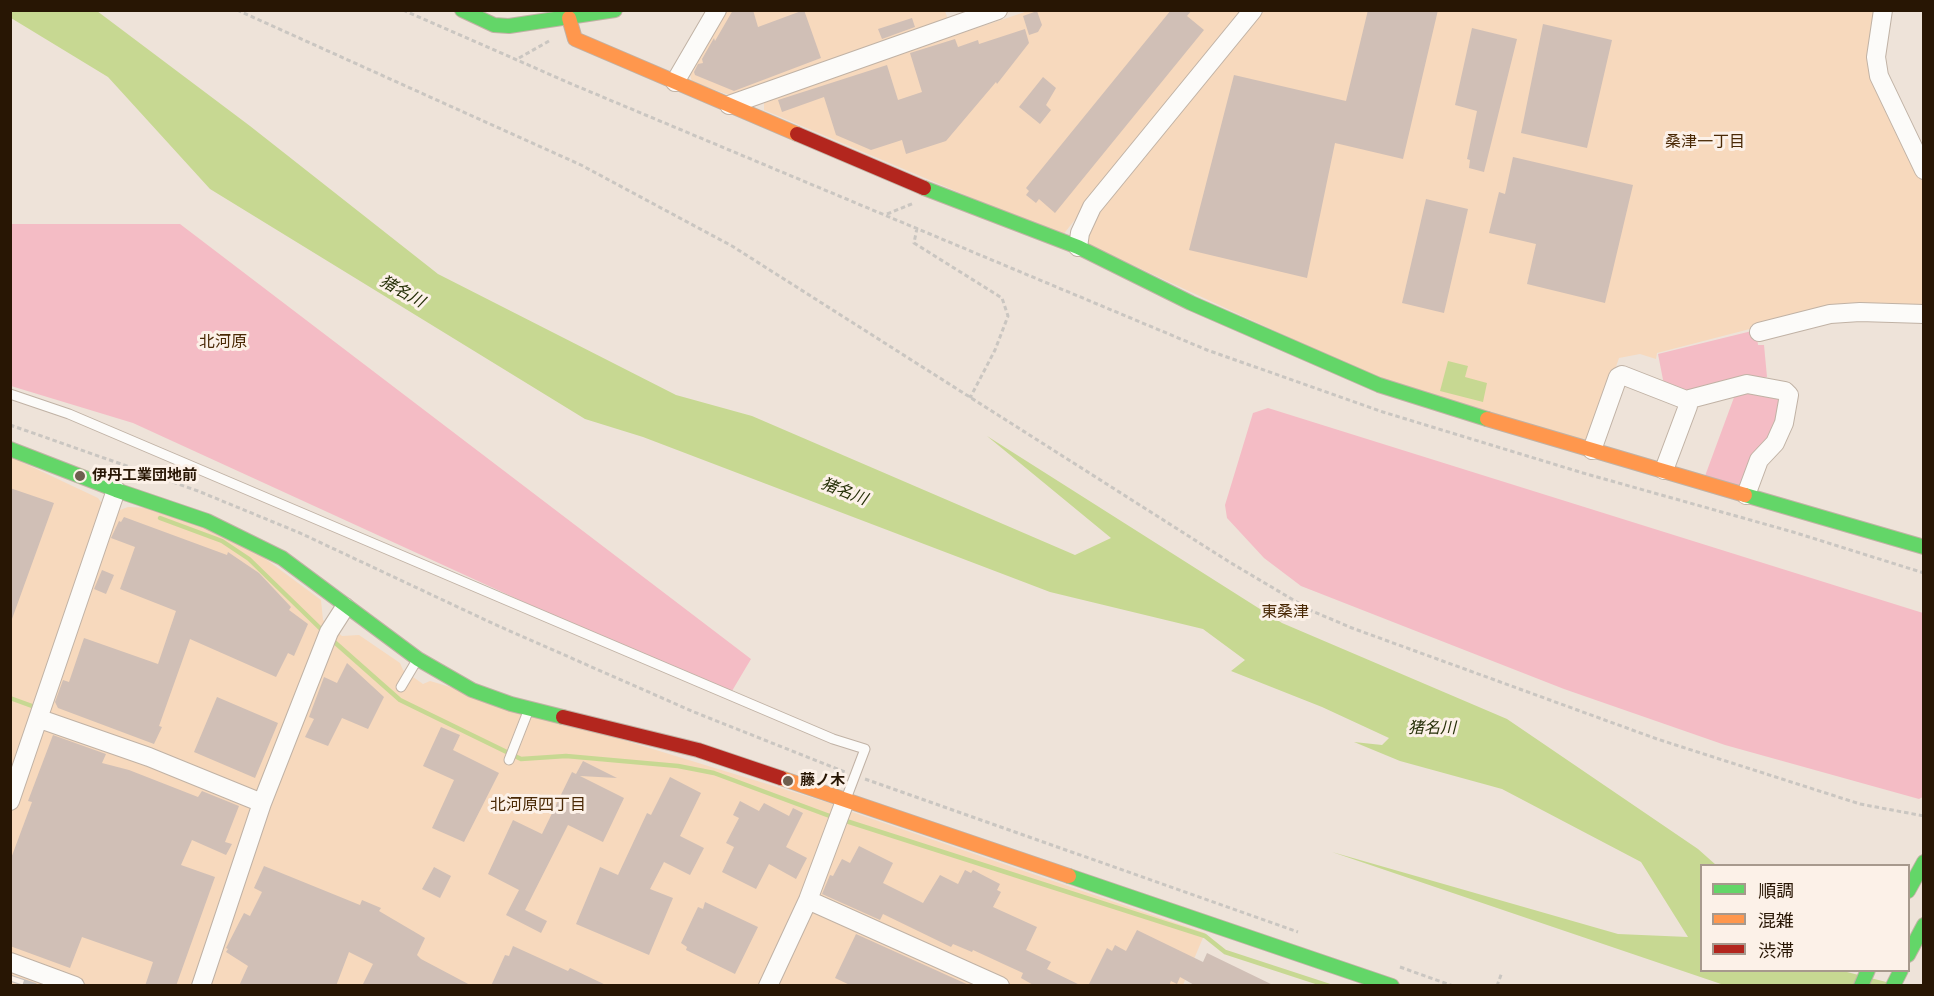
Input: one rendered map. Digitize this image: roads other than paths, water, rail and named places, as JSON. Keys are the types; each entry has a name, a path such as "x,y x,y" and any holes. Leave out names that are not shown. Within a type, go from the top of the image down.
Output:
{"street":[{"path":"462,10 494,25 509,26 570,23 615,10"},
{"path":"675,82 717,10"},
{"path":"729,105 998,10"},
{"path":"1078,247 1080,233 1092,207 1253,10"},
{"path":"1883,10 1876,57 1879,76 1923,171"},
{"path":"570,23 575,39 938,194 1062,243 1078,247 1191,303 1379,385 1923,547"},
{"path":"1759,332 1830,314 1860,312 1923,314"},
{"path":"1592,450 1618,377 1622,375 1686,400 1747,384 1785,391 1789,395 1784,423 1775,443 1759,460 1746,495"},
{"path":"1664,470 1688,406 1686,400"},
{"path":"10,449 116,490 207,521 282,558 345,607 418,658 472,690 529,708 698,750 1392,986"},
{"path":"10,801 40,719 116,490"},
{"path":"201,986 262,803 329,632 345,607"},
{"path":"40,719 149,757 262,803"},
{"path":"768,986 808,900 845,801"},
{"path":"1910,887 1923,862"},
{"path":"808,900 999,986"},
{"path":"1910,951 1923,926"},
{"path":"10,962 75,986"},
{"path":"1861,986 1867,972"},
{"path":"1893,986 1900,972"}],"lane":[{"path":"10,394 69,414 834,739 865,749 845,801"},
{"path":"401,687 418,658"},
{"path":"510,760 529,708"}],"water":[{"name":"猪名川","path":"10,11 97,11 250,126 438,274 676,395 752,416 1075,555 1111,538 987,436 1282,623 1507,719 1698,849 1715,864 1700,864 1700,972 1847,972 1898,985 1724,985 1332,852 1618,934 1688,937 1641,862 1502,789 1400,761 1354,742 1382,745 1389,738 1322,707 1231,671 1245,660 1203,629 1050,592 643,437 585,419 210,189 108,77 11,18"},
{"path":"1448,361 1468,366 1465,377 1487,383 1483,402 1440,391"}],"waterway":[{"path":"160,518 222,541 249,559 325,633"},
{"path":"331,639 400,700 521,759 566,756 678,766 714,773 835,818"},
{"path":"10,698 32,706"},
{"path":"843,820 1205,936 1225,952 1329,986"}],"railway":[{"path":"10,978 34,986"}],"place":[{"name":"伊丹工業団地前","path":"80,476"},
{"name":"藤ノ木","path":"788,781"}],"district":[{"name":"桑津一丁目","path":"1705,143"},
{"name":"北河原","path":"223,343"},
{"name":"東桑津","path":"1285,613"},
{"name":"北河原四丁目","path":"538,806"}]}
